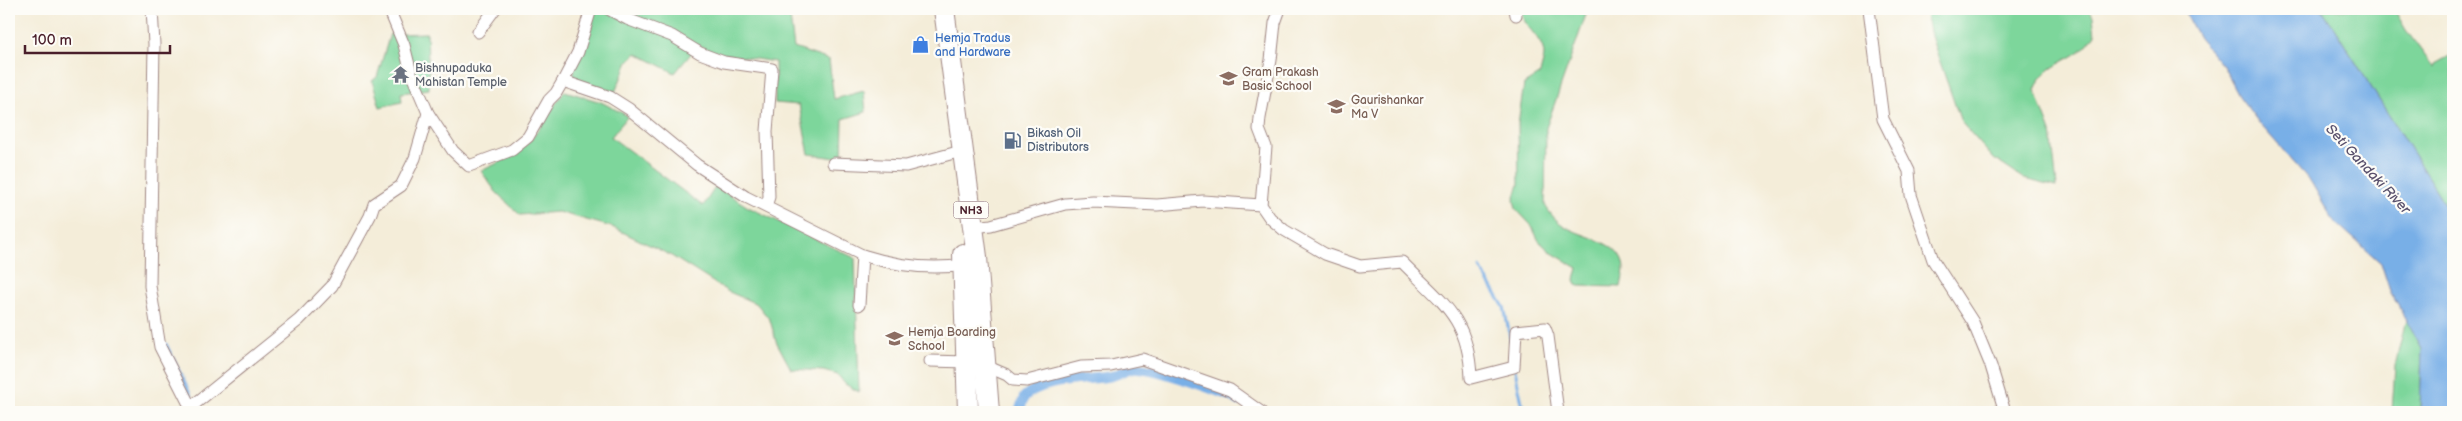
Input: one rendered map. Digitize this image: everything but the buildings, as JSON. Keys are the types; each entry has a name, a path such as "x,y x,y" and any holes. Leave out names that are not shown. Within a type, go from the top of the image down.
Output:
{"highway":[{"path":"934,9 970,264 976,364 989,412"},
{"name":"NH3","path":"944,9 973,227 970,264"},
{"path":"968,412 976,364"}],"street":[{"path":"152,9 154,44 150,286 160,347 192,410 299,320 332,286 370,216 374,204 401,186 415,158 428,113"},
{"path":"390,9 404,45 411,74 428,113 453,151 469,166 512,150 528,137 549,100 556,93 578,52 591,9"},
{"path":"478,32 495,9"},
{"path":"608,9 672,36 708,56 749,67 772,69 767,131 769,197 766,206"},
{"path":"1280,9 1275,23 1271,60 1260,118 1259,129 1266,147 1261,205 1270,218 1284,230 1325,254 1360,266 1402,262 1454,316 1464,333 1470,359 1471,378 1514,367 1516,332 1545,328 1548,336 1558,412"},
{"path":"1869,9 1884,119 1909,171 1911,195 1933,260 1973,322 1991,366 2005,412"},
{"path":"563,81 610,97 629,109 696,165 746,197 862,255 912,266 970,264"},
{"path":"833,163 906,166 954,153"},
{"path":"973,227 991,225 1066,204 1092,202 1157,205 1203,202 1261,205"},
{"path":"859,305 862,255"},
{"path":"930,361 976,364 1007,375 1013,380 1027,381 1081,367 1111,366 1142,359 1230,390 1261,412"}],"green space":[{"path":"592,9 789,9 794,48 829,60 834,99 864,91 866,112 843,119 842,159 809,154 799,105 775,103 775,62 717,53 698,45 675,73 636,53 628,62 615,92 573,78 578,48"},
{"path":"1521,9 1588,9 1546,128 1545,205 1549,212 1563,225 1609,246 1616,252 1624,268 1621,287 1578,286 1575,280 1578,268 1552,253 1539,241 1531,225 1516,209 1514,200 1519,184 1518,124 1524,84 1540,74 1544,54 1540,42 1524,21"},
{"path":"1925,9 2089,9 2093,16 2095,35 2081,50 2048,71 2035,90 2051,132 2057,187 2024,179 1994,159 1961,122 1931,36"},
{"path":"2322,9 2394,9 2406,30 2434,68 2435,64 2453,54 2453,221 2439,195"},
{"path":"427,33 429,89 401,93 402,102 380,107 372,81 377,77 390,34"},
{"path":"565,91 601,102 628,116 611,137 703,206 716,186 748,207 855,258 859,392 845,384 838,375 823,371 791,369 776,341 770,320 757,304 727,291 670,255 612,227 558,212 520,215 496,192 481,171 510,157 526,145"},
{"path":"2406,319 2422,349 2420,412 2392,412 2395,366"}],"water":[{"name":"Seti Gandaki River","path":"2183,9 2322,9 2439,195 2453,221 2453,412 2420,412 2422,349 2390,291 2381,263 2333,220 2311,182 2260,124 2239,96 2223,66 2199,38"}],"waterway":[{"path":"1480,268 1504,307 1511,342"},
{"path":"166,344 191,396"},
{"path":"1019,412 1024,397 1043,386 1066,381 1102,378 1133,368 1142,368 1170,375 1239,401"},
{"path":"1515,370 1524,412"}],"place":[{"name":"Hemja Tradus and Hardware","path":"921,45"},
{"name":"Bishnupaduka Mahistan Temple","path":"401,75"},
{"name":"Gram Prakash Basic School","path":"1228,79"},
{"name":"Gaurishankar Ma V","path":"1337,107"},
{"name":"Bikash Oil Distributors","path":"1013,140"},
{"name":"Hemja Boarding School","path":"894,339"}]}
